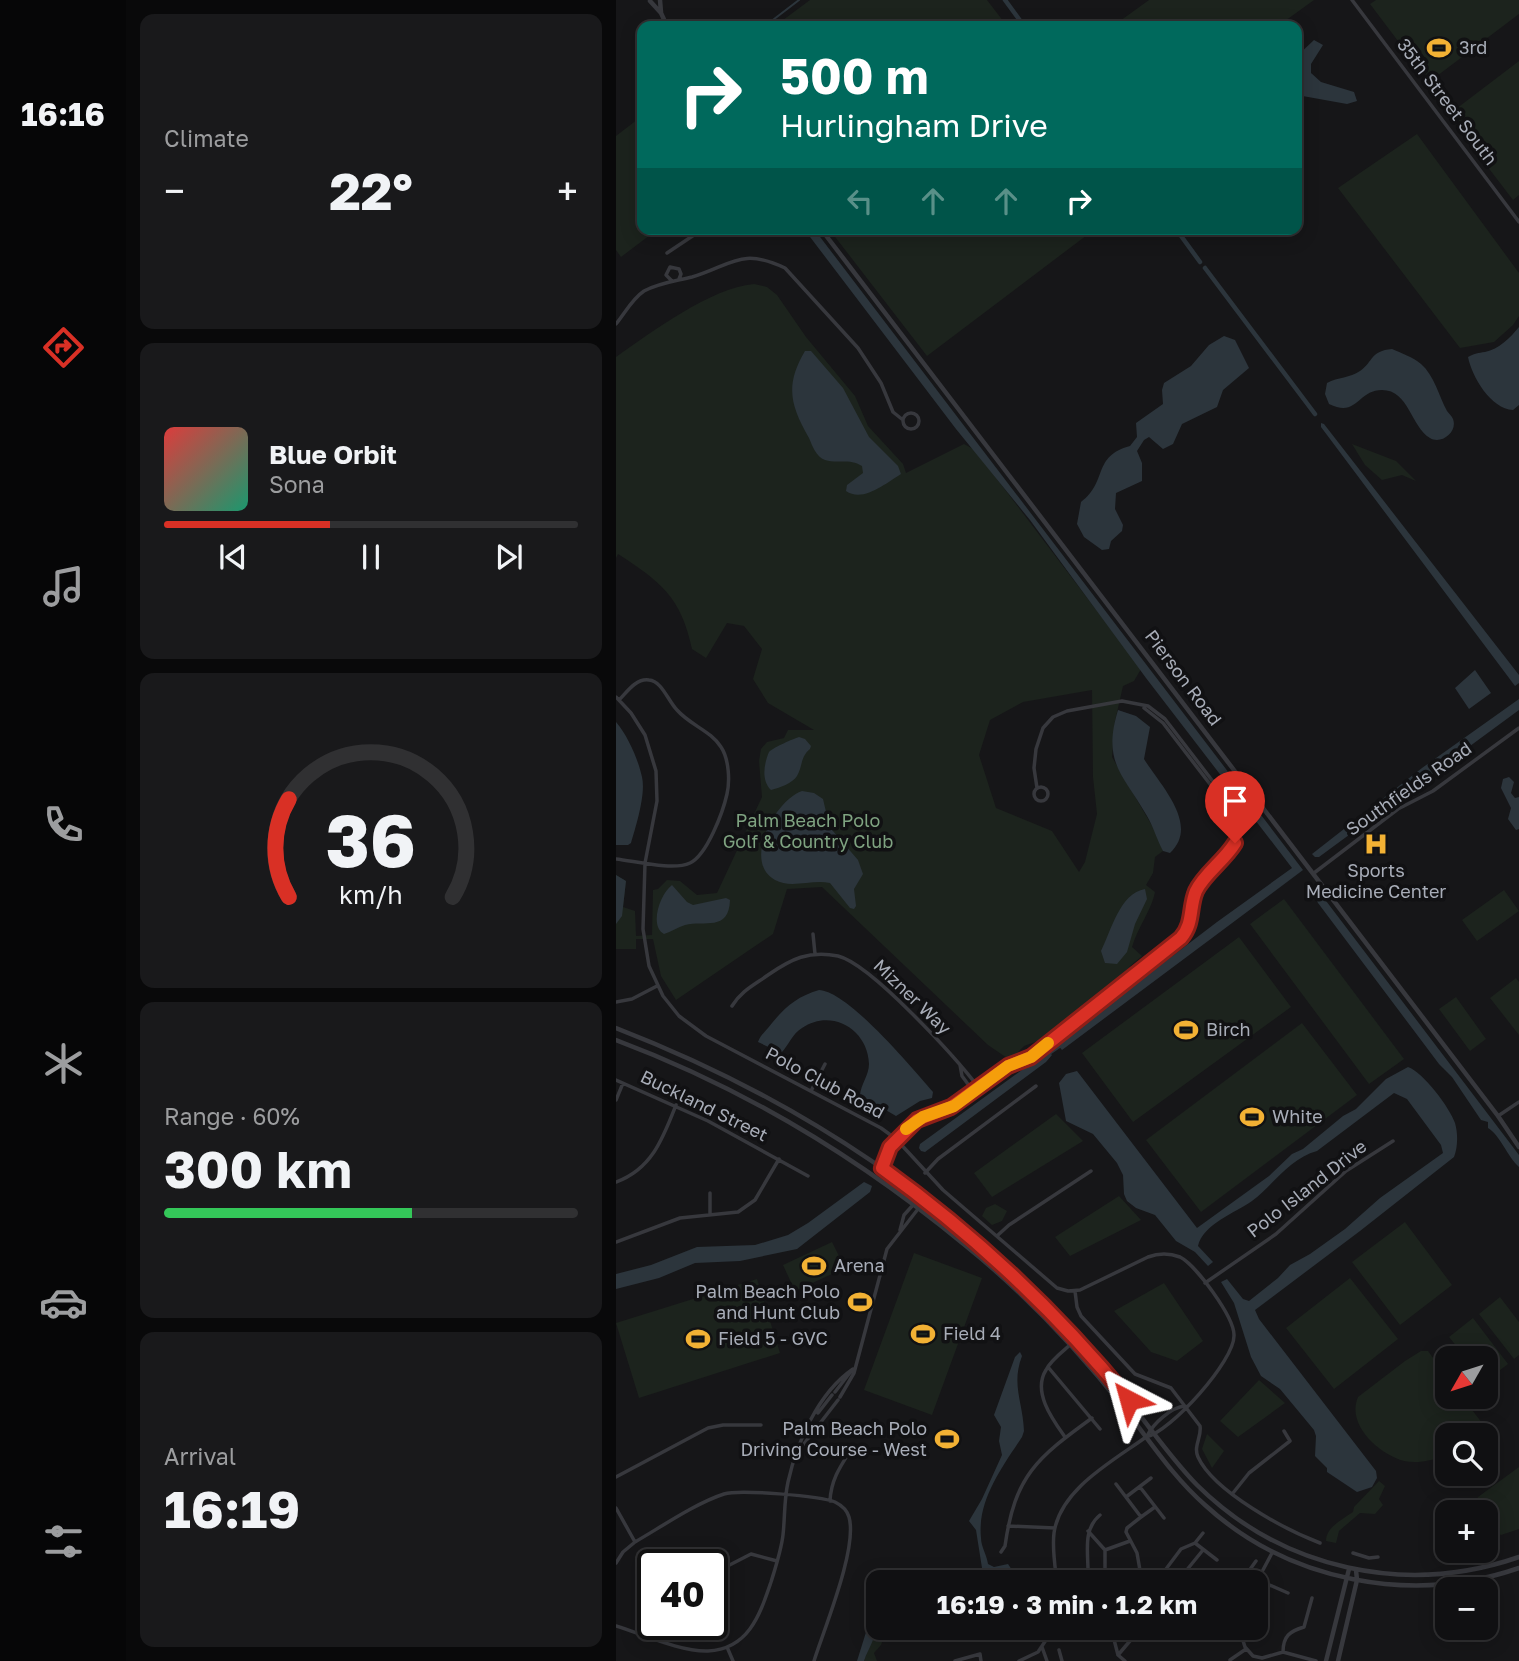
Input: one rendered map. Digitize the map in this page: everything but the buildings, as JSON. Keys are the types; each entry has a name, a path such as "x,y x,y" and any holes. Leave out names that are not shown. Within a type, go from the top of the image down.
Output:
{"street":[{"path":"649,0 659,0 665,21"},
{"path":"649,0 661,13"},
{"name":"35th Street South","path":"1352,0 1519,222"},
{"path":"667,253 694,235"},
{"name":"Pierson Road","path":"826,235 1314,873 1519,1147"},
{"path":"616,324 633,301 643,292 658,285 738,258 770,261 785,268 858,348 881,383 893,412 903,419 905,426 915,428 918,421 912,414 903,419"},
{"path":"616,859 680,866 691,863 702,854 727,794 727,760 723,749 716,740 680,713 654,681 639,681 618,698"},
{"name":"Polo Club Road","path":"618,698 645,735 656,771 657,801 645,863 644,942 649,967 657,986 671,1006 696,1030 881,1128 896,1139 925,1173 1051,1284 1061,1290 1075,1291"},
{"path":"1008,1066 1031,1057 1181,938 1189,927 1196,891 1227,855 1236,840 1238,829 1234,808 1165,719 1153,708 1122,701 1067,711 1054,717 1041,731 1034,768 1037,788 1034,794 1040,801 1046,799 1046,788 1037,788"},
{"name":"Southfields Road","path":"1314,873 1398,809 1435,790 1519,728"},
{"path":"732,1006 740,994 786,962 815,954 813,934"},
{"name":"Mizner Way","path":"815,954 840,957 861,967 960,1063 979,1088"},
{"path":"1128,981 1138,964 1158,956"},
{"path":"616,1002 632,999 657,986"},
{"path":"616,1028 691,1059 762,1094 882,1168 936,1208 1003,1265 1051,1311 1107,1373 1198,1486 1239,1520 1290,1549 1356,1570 1401,1575 1437,1574 1473,1570 1519,1557"},
{"path":"616,1040 689,1070 760,1104 874,1175 967,1246 1070,1345 1181,1482 1207,1508 1272,1553 1346,1578 1401,1586 1437,1586 1474,1581 1519,1568"},
{"path":"882,1168 896,1139 920,1118 951,1107 1029,1048 1053,1040"},
{"path":"811,1091 825,1063"},
{"name":"Mizner Way","path":"960,1063 962,1076 974,1091"},
{"name":"Buckland Street","path":"616,1080 676,1105 808,1176"},
{"path":"616,1100 623,1083"},
{"path":"925,1173 938,1159 1036,1086"},
{"path":"1498,1116 1519,1102"},
{"path":"616,1182 637,1171 652,1157 676,1105"},
{"name":"Polo Island Drive","path":"1205,1284 1276,1234 1346,1171 1393,1141"},
{"path":"616,1242 680,1218 732,1214 749,1205 779,1159"},
{"path":"998,1236 1009,1225 1091,1171"},
{"path":"798,1450 839,1398 854,1373 887,1249 917,1207 913,1190"},
{"path":"710,1193 710,1215"},
{"path":"900,1230 904,1215 917,1207 936,1208"},
{"path":"1056,1570 1053,1545 1055,1528 1062,1508 1076,1489 1183,1413 1185,1406 1227,1358 1234,1340 1229,1315 1205,1284 1184,1260 1173,1255 1160,1254 1075,1291 1081,1316 1135,1374 1171,1388 1185,1406 1200,1426 1196,1448 1199,1458 1212,1474 1233,1493 1279,1525 1321,1543"},
{"path":"1065,1437 1046,1408 1042,1382 1048,1367 1070,1345"},
{"path":"811,1421 857,1362"},
{"path":"1048,1367 1100,1429"},
{"path":"660,1640 696,1651 712,1651 727,1647 748,1633 757,1620 778,1561 786,1496 803,1436 837,1382 853,1369"},
{"path":"1146,1437 1150,1428 1178,1407 1185,1406"},
{"path":"1001,1552 1005,1546 1014,1501 1027,1475 1044,1455 1092,1418"},
{"path":"616,1477 708,1428 723,1425 761,1425"},
{"path":"1233,1493 1249,1473 1290,1441 1284,1431"},
{"path":"830,1501 835,1475 854,1445"},
{"path":"1126,1497 1151,1478"},
{"path":"1116,1484 1141,1517"},
{"path":"1140,1487 1164,1518"},
{"path":"616,1563 623,1552 635,1542 724,1494 743,1491 830,1501 847,1513 849,1536 842,1576 814,1661"},
{"path":"1141,1570 1137,1553 1126,1532 1127,1528 1156,1507"},
{"path":"616,1508 635,1542"},
{"path":"1088,1570 1088,1530 1100,1516"},
{"path":"1007,1526 1055,1528"},
{"path":"1088,1530 1105,1550 1105,1570"},
{"path":"1165,1570 1181,1549 1195,1543 1203,1533"},
{"path":"1105,1550 1130,1541"},
{"path":"1195,1543 1217,1560"},
{"path":"1187,1570 1203,1550"},
{"path":"1263,1570 1272,1553"},
{"path":"1353,1553 1369,1558 1378,1557"},
{"path":"728,1566 751,1554 778,1561"},
{"path":"1250,1570 1256,1561"},
{"path":"1326,1661 1349,1569"},
{"path":"1338,1661 1357,1580 1356,1570"},
{"path":"1268,1585 1288,1593"},
{"path":"1283,1652 1283,1642 1287,1635 1307,1623 1312,1598"},
{"path":"616,1626 637,1633"},
{"path":"1019,1661 1030,1658 1046,1640"},
{"path":"1114,1640 1118,1655 1125,1661"},
{"path":"1118,1655 1131,1640"},
{"path":"1243,1640 1246,1649 1256,1657 1269,1659 1283,1652 1316,1661"},
{"path":"727,1647 733,1661"},
{"path":"1042,1647 1047,1661"},
{"path":"1230,1660 1246,1649"},
{"path":"1059,1650 1062,1661"},
{"path":"955,1661 966,1660 979,1654 981,1661"}],"green space":[{"path":"810,0 987,0 1003,21 782,21"},
{"path":"1149,0 1314,0 1285,21 1120,21"},
{"name":"3rd","path":"1376,0 1519,0 1519,14 1429,82 1370,4"},
{"path":"1519,61 1519,195 1513,200 1448,115"},
{"path":"637,120 637,235 650,235 621,257 616,250 616,136"},
{"path":"1417,134 1519,273 1519,316 1494,342 1460,348 1338,188"},
{"path":"834,235 1087,235 927,356"},
{"name":"Palm Beach Polo Golf & Country Club","path":"754,284 767,287 777,295 806,337 855,396 868,426 903,464 906,473 964,444 975,450 1141,669 1134,681 1123,686 1115,721 1112,757 1158,836 1163,851 1155,857 1153,873 1146,885 1155,892 1132,947 1142,956 1130,966 1118,986 1049,1037 1024,1046 1010,1060 988,1045 822,887 787,889 773,934 676,1000 661,976 653,939 636,939 636,949 616,949 616,875 626,881 623,907 635,911 636,936 652,935 653,890 667,880 680,881 697,895 717,893 762,797 759,761 761,749 767,742 784,738 788,730 814,730 768,703 753,679 762,649 744,626 727,623 706,658 692,649 682,616 667,592 646,573 618,554 616,558 616,357 700,302 737,287","holes":["1092,690 1093,777 1097,814 1085,862 1079,872 1052,831 996,808 979,755 990,720 1023,702"]},
{"path":"1352,444 1396,461 1416,481 1402,475 1382,480 1365,465"},
{"path":"1504,890 1519,911 1477,941 1462,920"},
{"path":"1284,899 1404,1059 1369,1084 1250,924"},
{"name":"Birch","path":"1239,937 1291,1007 1133,1122 1082,1053"},
{"path":"1516,978 1519,982 1519,1035 1490,998"},
{"path":"1456,997 1486,1039 1470,1051 1439,1009"},
{"name":"White","path":"1302,1023 1357,1095 1201,1212 1146,1140"},
{"path":"1056,1114 1083,1141 992,1197 974,1173"},
{"path":"1119,1196 1141,1220 1070,1256 1055,1237"},
{"path":"995,1204 1007,1211 1002,1221 992,1225 982,1216 986,1208"},
{"path":"1405,1222 1452,1285 1400,1325 1352,1262"},
{"name":"Arena","path":"832,1242 845,1268 795,1291 783,1265"},
{"name":"Field 4","path":"914,1253 982,1278 932,1415 864,1390"},
{"path":"1350,1278 1398,1339 1334,1389 1286,1328"},
{"name":"Field 5 - GVC","path":"757,1279 780,1353 639,1398 616,1323"},
{"path":"1164,1283 1203,1341 1177,1361 1151,1352 1114,1311"},
{"path":"1500,1297 1519,1322 1519,1355 1514,1359 1479,1314"},
{"path":"1473,1318 1494,1346 1456,1346 1449,1337"},
{"path":"1421,1351 1428,1351 1435,1361 1435,1409 1471,1409 1482,1423 1435,1423 1435,1459 1426,1461 1404,1461 1385,1452 1367,1437 1357,1418 1358,1397"},
{"path":"1498,1351 1508,1364 1498,1372"},
{"path":"1259,1380 1285,1403 1238,1437 1220,1421"},
{"path":"1207,1434 1224,1451 1212,1468 1202,1449"},
{"path":"1519,1467 1519,1529 1501,1535 1498,1533 1498,1500 1476,1500 1493,1486 1498,1486 1498,1482"},
{"path":"1379,1481 1385,1486 1379,1499 1383,1505 1375,1514 1360,1513 1339,1531 1336,1543 1326,1541 1332,1528 1353,1512 1354,1507"},
{"path":"871,1640 883,1640 874,1653 877,1661 864,1661"}],"shaded area":[{"path":"1314,40 1323,45 1311,64 1311,73 1321,82 1354,92 1357,101 1347,104 1302,96 1302,51"},
{"path":"809,235 819,235 1303,870 1062,1050 1057,1044 1292,868 1146,678 1030,520 956,429"},
{"path":"1519,327 1519,405 1513,410 1497,404 1484,391 1468,357 1495,348"},
{"path":"1224,336 1235,340 1249,368 1223,390 1217,407 1182,424 1173,444 1163,449 1149,437 1144,440 1137,451 1142,463 1142,481 1116,493 1115,509 1123,525 1122,531 1111,541 1109,549 1102,550 1084,537 1077,524 1081,502 1095,486 1110,456 1130,446 1137,437 1136,423 1163,404 1164,383 1191,366 1209,345"},
{"path":"1392,349 1407,355 1426,369 1453,418 1453,428 1448,436 1439,440 1430,438 1418,426 1404,402 1391,392 1374,391 1346,408 1329,404 1325,394 1327,383 1356,373 1376,354"},
{"path":"805,351 811,351 843,388 869,437 898,466 901,474 867,493 853,494 846,491 847,485 863,473 862,466 852,462 825,460 817,454 798,415 792,395 795,374"},
{"path":"1321,423 1519,675 1519,683 1515,686 1321,427"},
{"path":"1475,670 1491,693 1469,709 1455,688"},
{"path":"1519,699 1519,710 1319,857 1312,854 1422,768"},
{"path":"1118,710 1136,716 1150,727 1144,759 1175,806 1181,830 1178,842 1170,853 1163,851 1114,756 1112,743"},
{"path":"616,722 632,748 643,784 638,819 628,845 616,845"},
{"path":"799,737 811,746 803,758 797,776 782,787 771,790 764,772 769,752"},
{"path":"1509,777 1514,782 1511,793 1515,798 1519,797 1519,829 1516,830 1508,819 1511,808 1501,788 1503,779"},
{"path":"802,791 814,793 823,799 826,823 858,860 863,874 854,889 854,909 850,908 830,883 781,883 766,871 762,860 762,846 766,832 782,806"},
{"path":"616,875 626,881 622,916 616,924"},
{"path":"672,885 693,905 726,898 730,900 729,910 720,921 685,925 664,934 657,924 658,910 660,902"},
{"path":"1145,889 1147,899 1135,924 1127,952 1117,964 1105,963 1101,951 1117,914 1129,898"},
{"path":"1317,889 1519,1155 1519,1167 1488,1128 1488,1122 1481,1120 1452,1077 1439,1064 1318,903 1312,892"},
{"path":"819,990 846,1003 863,1017 933,1092 932,1098 920,1101 896,1116 860,1095 869,1068 867,1052 855,1032 836,1021 813,1022 802,1028 781,1053 758,1042 784,1009 803,996"},
{"path":"1048,1051 1052,1055 1046,1062 925,1152 921,1151 920,1144"},
{"path":"1408,1067 1428,1083 1452,1116 1457,1136 1454,1157 1255,1310 1259,1319 1376,1471 1377,1478 1372,1487 1357,1492 1327,1472 1327,1468 1315,1456 1314,1430 1280,1389 1261,1376 1251,1357 1234,1303 1221,1282 1227,1279 1243,1299 1249,1301 1290,1265 1345,1229 1380,1198 1443,1153 1441,1145 1407,1099 1394,1093 1317,1151 1298,1160 1252,1201 1206,1231 1198,1246 1213,1262 1208,1266 1195,1252 1176,1241 1155,1215 1136,1208 1127,1201 1123,1175 1117,1163 1093,1134 1066,1121 1059,1083 1066,1074 1077,1071 1197,1228 1269,1176 1292,1154 1303,1149 1343,1116 1356,1109 1386,1079"},
{"path":"864,1182 872,1186 870,1192 797,1249 740,1261 695,1263 659,1278 616,1289 616,1274 651,1265 697,1247 755,1245 788,1235"},
{"path":"1020,1352 1022,1356 1018,1385 1024,1431 993,1484 983,1510 981,1524 981,1541 988,1564 994,1567 1008,1564 1012,1570 979,1570 982,1568 976,1530 969,1521 1002,1455 999,1441 1001,1427 994,1415 1015,1357"},
{"path":"866,1632 866,1640 873,1640 864,1661 857,1661"}],"waterway":[{"path":"772,21 799,0"},
{"path":"1005,0 1020,21"},
{"path":"1180,235 1200,262"},
{"path":"1205,268 1315,414"},
{"path":"1046,1055 1062,1044"}],"slow traffic":[{"path":"906,1129 923,1117 954,1106 1008,1066 1031,1057 1048,1043"}],"place":[{"name":"3rd","path":"1439,48"},
{"name":"Sports Medicine Center","path":"1376,844"},
{"name":"Birch","path":"1186,1030"},
{"name":"White","path":"1252,1117"},
{"name":"Arena","path":"814,1266"},
{"name":"Palm Beach Polo and Hunt Club","path":"860,1302"},
{"name":"Field 4","path":"923,1334"},
{"name":"Field 5 - GVC","path":"698,1339"},
{"name":"Palm Beach Polo Driving Course - West","path":"947,1439"}],"route":[{"path":"1129,1400 1074,1335 1029,1289 936,1208 882,1168 890,1147 917,1120 951,1107 1008,1066 1031,1057 1181,938 1190,923 1198,888 1235,843"}]}
